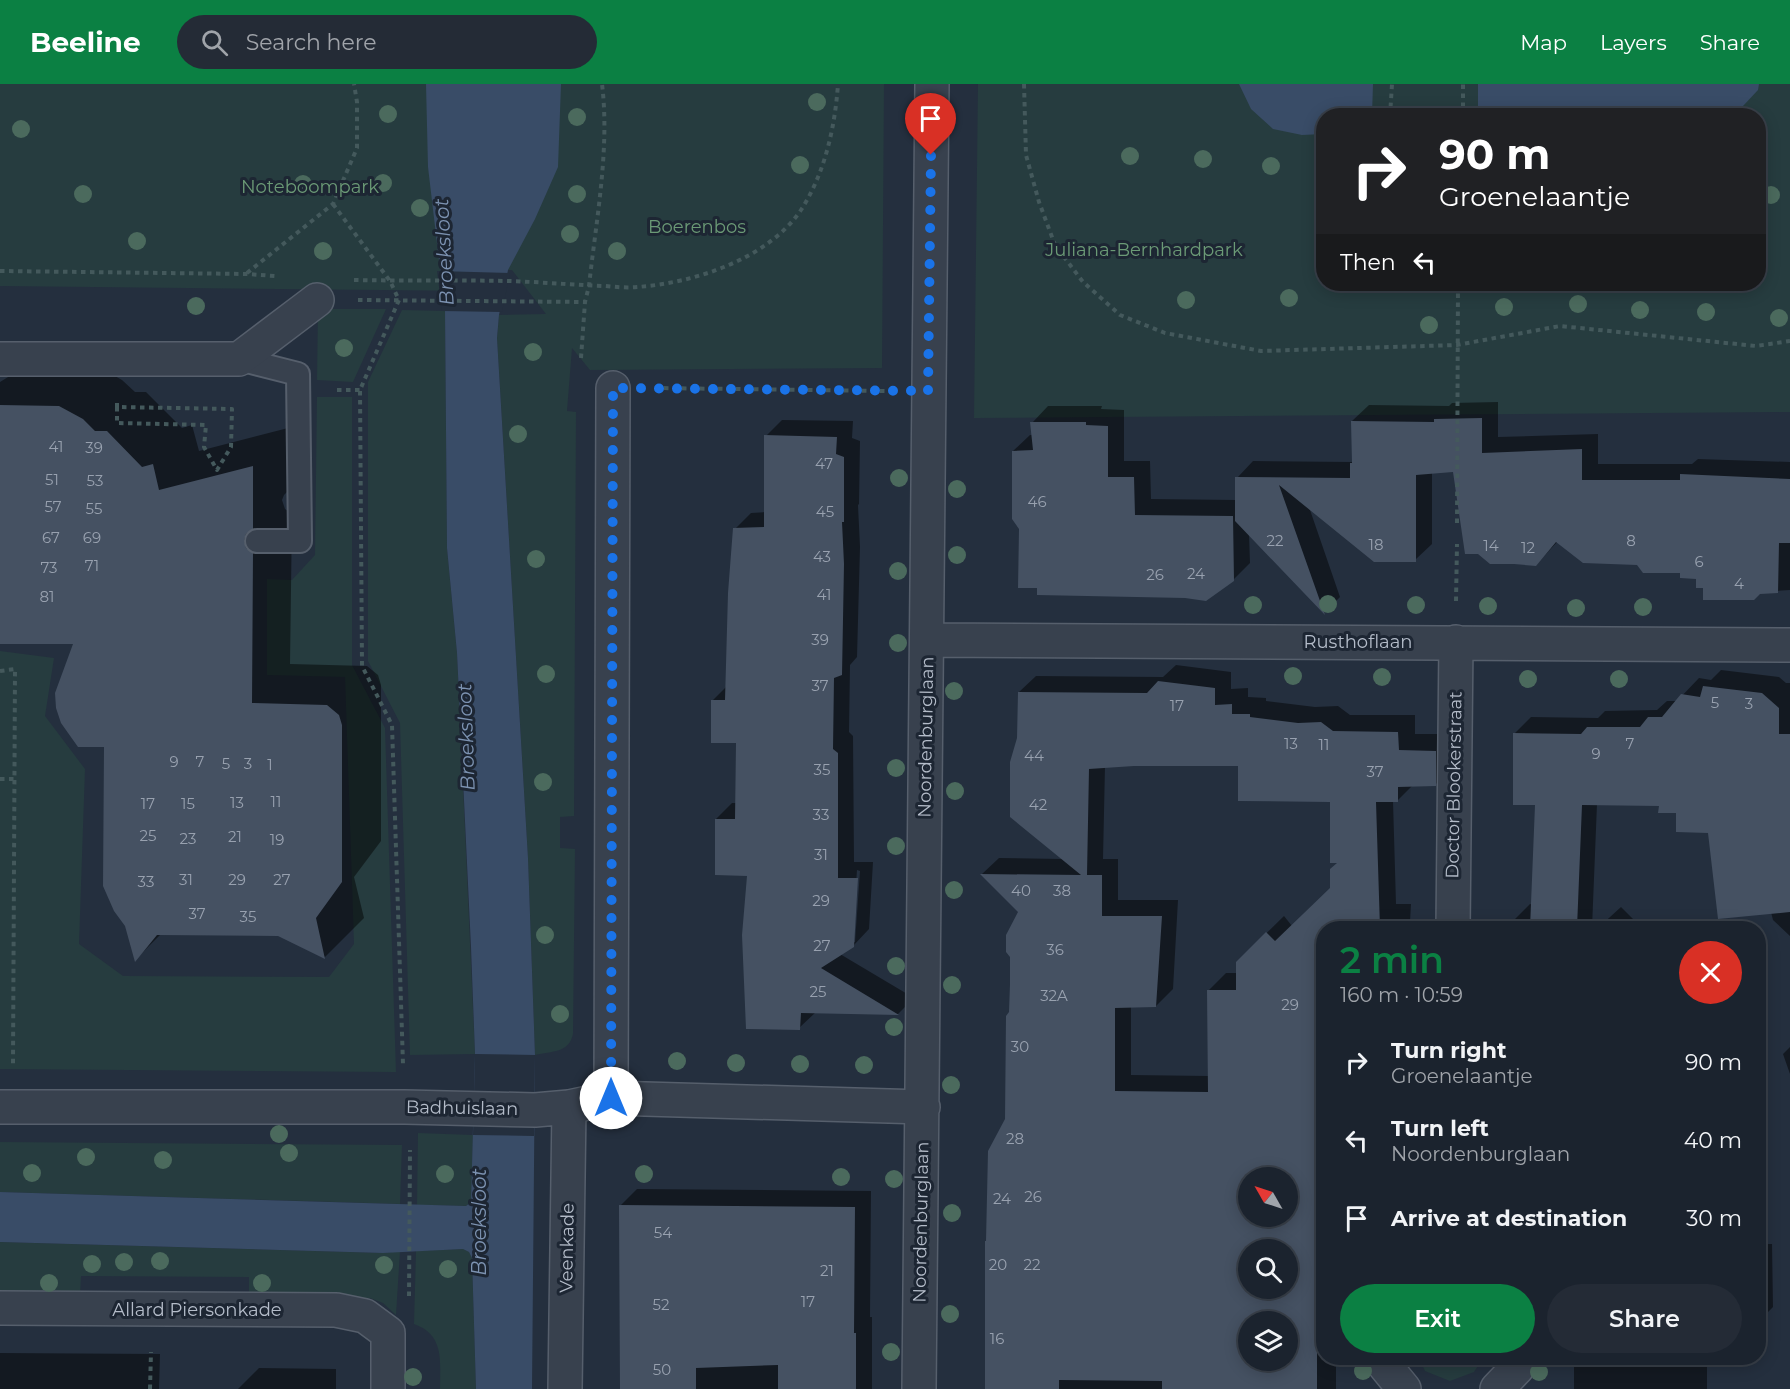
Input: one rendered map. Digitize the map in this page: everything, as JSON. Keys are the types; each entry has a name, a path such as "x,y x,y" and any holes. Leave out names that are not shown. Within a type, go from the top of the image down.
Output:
{"street":[{"name":"Noordenburglaan","path":"920,1389 932,84"},
{"path":"0,359 238,359 317,300"},
{"path":"611,1098 613,388"},
{"name":"Rusthoflaan","path":"927,640 1790,645"},
{"name":"Doctor Blookerstraat","path":"1453,921 1456,642"},
{"name":"Badhuislaan","path":"6,1107 407,1107 535,1110 569,1107 611,1098 923,1107"},
{"name":"Veenkade","path":"565,1389 569,1107"},
{"name":"Allard Piersonkade","path":"0,1308 336,1310 365,1316 388,1333 388,1389"},
{"path":"1384,1365 1404,1389"},
{"path":"1497,1389 1517,1368 1517,1365"}],"lane":[{"path":"238,359 298,374 300,541 257,540"}],"path":[{"path":"247,274 333,204 357,148 357,102 354,84"},
{"path":"317,300 585,302 589,286 603,155 602,84"},
{"path":"343,280 510,281 637,287 691,279 723,268 755,252 778,234 800,212 814,187 824,161 834,120 838,84"},
{"path":"1024,84 1026,155 1039,202 1055,245 1083,282 1120,315 1166,333 1261,351 1457,345 1560,326 1756,346 1790,341"},
{"path":"1390,108 1392,84"},
{"path":"1463,84 1463,108"},
{"path":"333,204 390,281 399,300 360,390 362,666 392,725 407,1107 410,1254"},
{"path":"0,271 278,276"},
{"path":"1457,523 1458,291"},
{"path":"117,407 232,409 231,447 217,470 204,447 206,425 117,423 117,407 118,359"},
{"path":"613,388 928,391"},
{"path":"1456,642 1457,544"},
{"path":"0,671 15,669 6,1107"},
{"path":"0,779 14,779"}],"green space":[{"name":"Noteboompark","path":"0,84 464,84 479,291 0,286"},
{"name":"Boerenbos","path":"543,84 884,84 882,368 590,370 572,348 567,411 576,412 574,816 560,817 560,848 575,849 573,1034 564,1048 535,1055 528,858 497,338 499,315 546,314 512,270 508,270"},
{"name":"Juliana-Bernhardpark","path":"978,84 1790,84 1790,412 974,418"},
{"path":"318,309 386,309 353,382 317,380"},
{"path":"402,310 445,311 447,548 457,653 475,1054 410,1055 400,723 368,661 368,382"},
{"path":"317,397 352,397 352,665 385,728 396,1072 0,1069 0,651 54,658 45,716 85,769 79,944 123,976 329,977 354,944 345,677 267,675 267,579 292,580 315,555"},
{"path":"418,1133 473,1135 471,1202 466,1206 417,1205"},
{"path":"0,1142 402,1145 400,1204 0,1192"},
{"path":"0,1242 383,1253 400,1251 396,1315 383,1303 370,1298 249,1298 249,1277 81,1276 80,1296 0,1295"},
{"path":"463,1249 469,1252 472,1258 476,1389 440,1389 440,1359 436,1342 424,1329 414,1324 416,1251"},
{"path":"1422,1365 1478,1365 1474,1372 1450,1381 1425,1371"}],"water":[{"name":"Broeksloot","path":"426,84 561,84 558,167 535,219 508,270 497,338 528,858 535,1055 532,1389 476,1389 472,1258 469,1252 463,1249 383,1253 0,1242 0,1192 466,1206 471,1202 475,1054 471,947 457,653 447,548 445,311 428,167"},
{"path":"1239,84 1373,84 1372,108 1316,108 1316,134 1302,135 1273,129 1251,109"},
{"path":"1478,84 1759,84 1758,90 1743,106 1730,108 1478,108"}],"pier":[{"path":"437,271 510,273 502,312 442,311"},
{"path":"475,1054 535,1055 534,1136 473,1135"}],"building":[{"path":"0,405 59,406 83,419 95,431 107,431 142,467 153,464 159,490 253,466 253,529 246,534 244,540 246,548 253,553 252,703 327,705 339,715 342,725 342,882 316,918 325,959 278,936 157,935 135,962 125,926 114,911 103,886 104,747 78,747 61,723 56,708 55,693 73,644 0,644"},
{"path":"1482,418 1482,453 1582,449 1582,480 1680,480 1680,474 1790,479 1790,543 1779,543 1778,593 1760,594 1754,600 1703,600 1703,588 1696,588 1696,579 1680,578 1680,573 1643,573 1637,565 1583,563 1556,542 1536,566 1490,564 1478,554 1465,554 1453,472 1416,475 1416,562 1374,562 1279,485 1325,615 1235,521 1235,477 1350,478 1351,421 1434,422 1434,419"},
{"path":"1030,422 1086,422 1086,425 1108,426 1108,477 1134,477 1135,515 1233,516 1234,581 1206,601 1185,598 1037,595 1037,588 1018,588 1019,529 1012,519 1012,451 1033,450"},
{"path":"764,435 837,437 836,454 844,457 842,675 834,678 833,749 838,753 838,878 858,878 854,947 821,968 899,1015 801,1013 800,1030 746,1029 742,935 747,876 715,875 715,819 735,819 736,743 711,743 711,700 725,700 728,593 733,528 764,527"},
{"path":"1158,681 1215,688 1215,705 1232,704 1232,714 1250,714 1250,717 1298,723 1321,722 1333,731 1398,732 1399,750 1436,751 1436,786 1398,787 1398,802 1376,802 1380,921 1316,921 1316,1143 1314,1146 1316,1150 1317,1389 1162,1389 1162,1381 1059,1380 1059,1389 985,1389 985,1241 988,1151 1005,1119 1006,1016 1009,1012 1010,984 1010,957 1006,952 1006,935 1018,912 980,874 1081,875 1010,817 1010,762 1017,738 1018,692 1147,693","holes":["1134,766 1238,766 1238,801 1330,802 1330,863 1337,863 1330,869 1330,888 1275,941 1266,932 1236,962 1236,990 1207,990 1208,1092 1115,1091 1115,1008 1156,1007 1162,916 1102,916 1102,875 1087,875 1089,769"]},
{"path":"1703,686 1762,693 1779,708 1779,734 1790,734 1790,912 1718,919 1708,833 1676,832 1676,813 1658,813 1659,806 1582,805 1577,921 1530,921 1535,805 1513,805 1513,733 1581,734 1587,727 1640,727 1648,717 1662,717 1681,694 1700,697"},
{"path":"619,1205 855,1207 856,1389 778,1389 778,1365 696,1368 696,1389 620,1389"}],"route":[{"path":"611,1098 613,388 928,391 931,155"}]}
